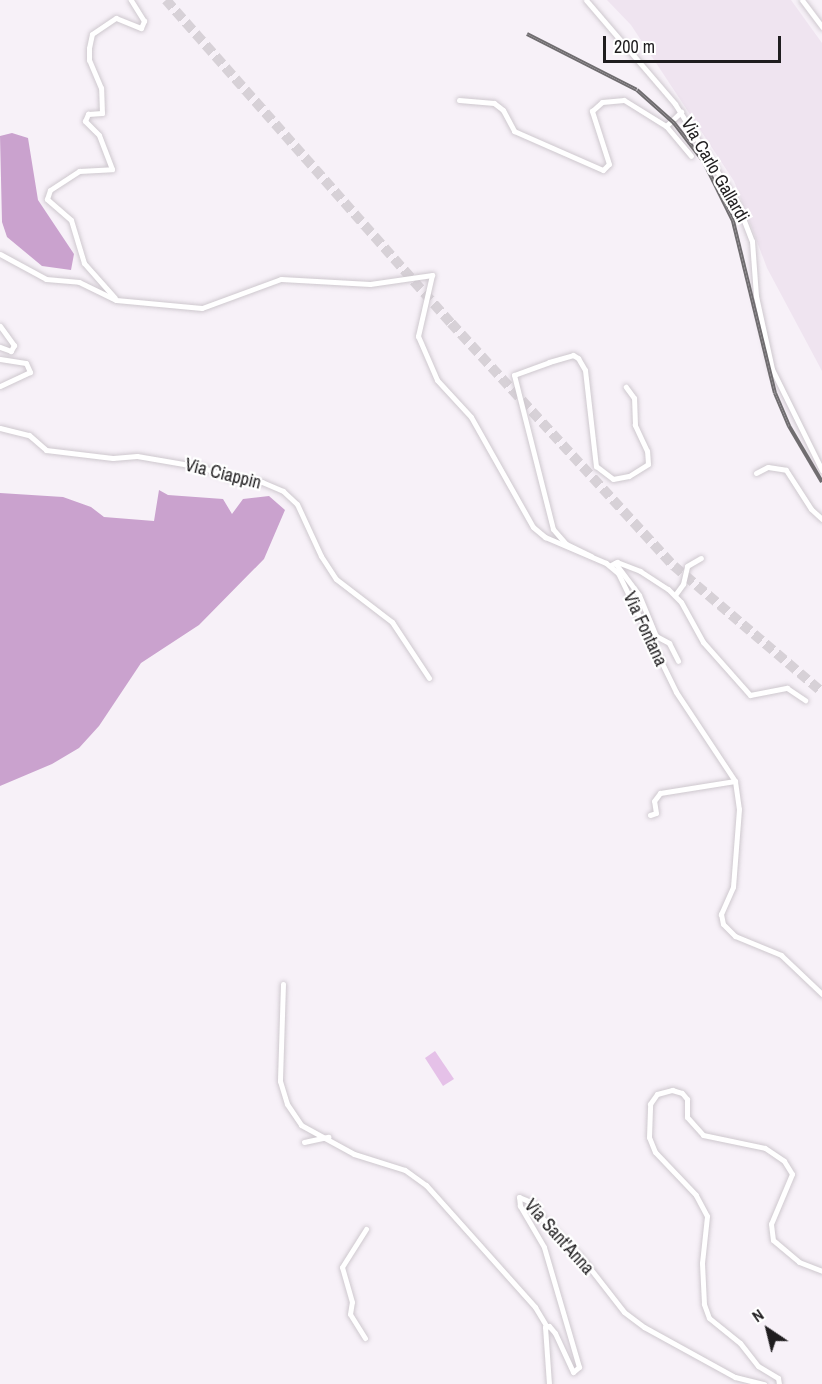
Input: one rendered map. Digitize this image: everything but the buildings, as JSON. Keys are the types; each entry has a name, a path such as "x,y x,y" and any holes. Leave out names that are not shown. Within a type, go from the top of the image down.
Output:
{"street":[{"path":"116,300 84,263 71,220 47,199 50,190 79,171 112,169 99,135 84,121 88,114 102,113 101,88 89,60 89,48 93,34 116,18 141,28 144,21 131,0"},
{"name":"Via Carlo Gallardi","path":"586,0 681,112 747,223 756,296 772,369 822,470"},
{"path":"802,0 822,27"},
{"path":"459,100 494,103 517,133 603,170 609,164 592,112 599,103 624,100 666,126 691,156"},
{"path":"666,126 681,112"},
{"path":"0,254 45,279 79,282 116,300 202,308 281,279 370,284 432,275 418,336 437,380 471,417 533,527 545,537 593,557 655,578 675,595 703,642 750,695 787,688 805,700"},
{"path":"0,326 14,345 11,351 0,347"},
{"path":"593,557 566,544 553,529 514,375 549,362 573,356 578,358 585,370 596,466 613,479 629,476 648,464 647,451 635,426 634,398 626,387"},
{"path":"0,359 30,366 25,375 0,386"},
{"name":"Via Ciappin","path":"0,428 29,435 46,450 113,458 137,456 191,465 234,479 262,482 283,491 297,504 321,556 336,579 392,622 429,678"},
{"path":"756,473 768,467 786,470 811,509 822,519"},
{"path":"675,595 683,584 687,566 701,558"},
{"path":"613,564 639,596 656,636 669,643 678,662"},
{"name":"Via Fontana","path":"613,564 675,691 735,781 739,809 733,887 721,914 723,924 735,936 781,955 822,994"},
{"path":"650,815 656,813 654,801 660,793 735,781"},
{"path":"283,984 280,1081 287,1104 301,1125 330,1137 354,1154 405,1170 426,1185 535,1307 547,1327 543,1340 550,1357 549,1384"},
{"path":"779,1384 778,1378 758,1366 740,1343 709,1318 704,1304 702,1263 707,1216 696,1195 655,1152 649,1137 650,1104 657,1094 672,1090 682,1093 687,1098 687,1117 703,1135 765,1148 784,1161 792,1174 771,1224 773,1240 799,1262 822,1271"},
{"path":"304,1142 330,1137"},
{"name":"Via Sant'Anna","path":"547,1327 555,1333 569,1368 578,1372 544,1247 519,1197 533,1203 543,1220 582,1258 624,1312 644,1327 704,1363 735,1377 764,1384"},
{"path":"364,1338 351,1314 352,1302 342,1267 366,1229"}],"shaded area":[{"path":"607,0 791,0 822,43 822,371 767,268 734,181 631,25"},
{"path":"12,133 28,138 38,200 74,254 71,270 42,266 7,237 2,222 0,136"},
{"path":"159,490 168,495 223,499 232,514 243,499 269,496 285,510 264,559 199,625 141,663 99,726 79,748 52,764 0,786 0,493 63,497 91,507 104,517 154,521"},
{"path":"435,1051 454,1079 443,1086 425,1058"}],"tunnel":[{"path":"166,0 451,323 674,566 822,692"}],"railway":[{"path":"527,34 637,90 674,123 704,162 733,221 775,393 789,426 822,482"}]}
